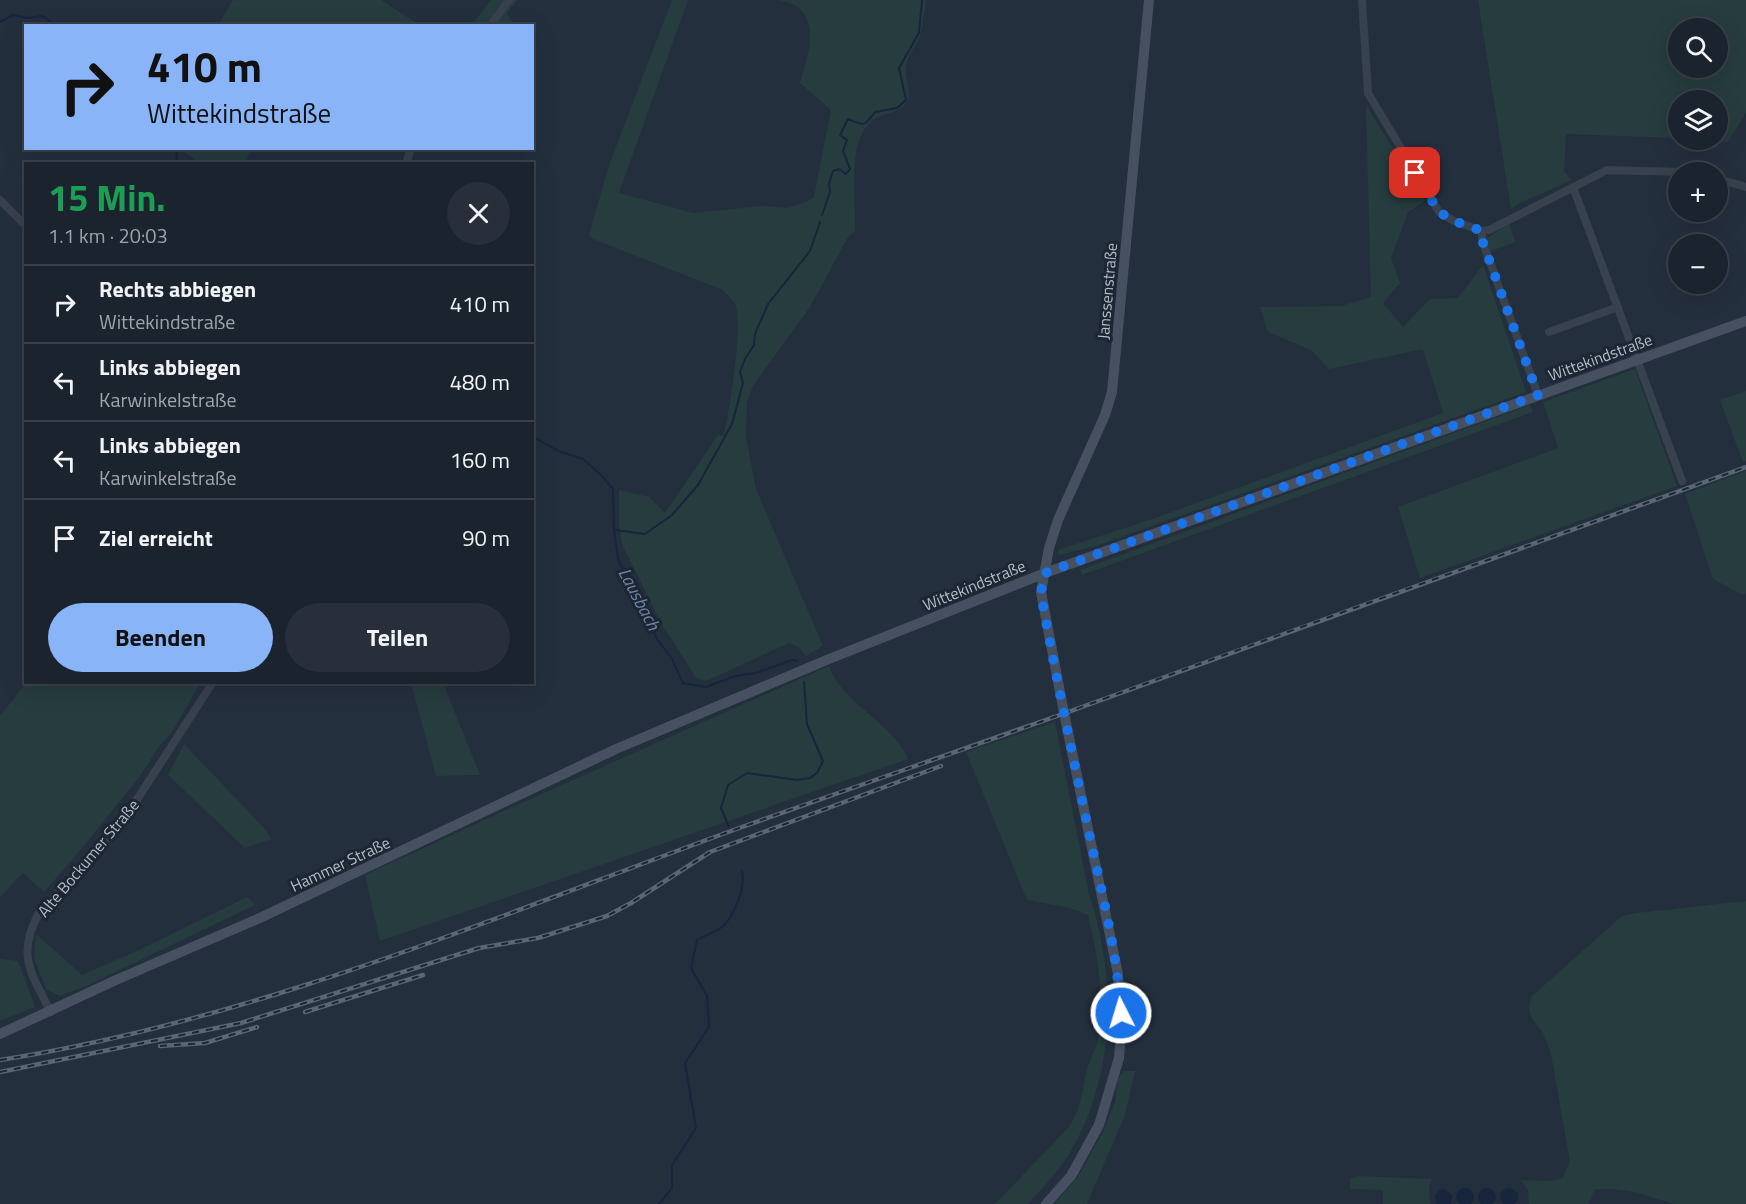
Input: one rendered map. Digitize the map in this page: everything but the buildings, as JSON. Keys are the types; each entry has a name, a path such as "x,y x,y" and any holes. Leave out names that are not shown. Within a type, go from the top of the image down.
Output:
{"main road":[{"name":"Janssenstraße","path":"1046,1204 1071,1176 1099,1125 1119,1058 1121,1013 1118,974 1041,592 1058,520 1105,415 1112,392 1149,0"},
{"name":"Wittekindstraße","path":"691,717 1045,573 1746,321"},
{"name":"Hammer Straße","path":"0,1034 388,858 550,779 691,717"}],"street":[{"path":"1362,0 1368,93 1439,212 1454,221 1482,231 1489,230 1607,170 1668,172"},
{"path":"491,24 505,2"},
{"path":"1728,182 1746,188"},
{"path":"1574,187 1682,481"},
{"path":"0,200 24,224"},
{"path":"1482,231 1482,240 1538,395"},
{"path":"1548,332 1618,307"},
{"name":"Alte Bockumer Straße","path":"51,1012 26,956 28,936 32,925 39,913 112,833 138,798 212,684"}],"green space":[{"path":"233,0 381,0 418,24 219,24"},
{"path":"491,0 517,0 507,14 513,24 473,24"},
{"path":"672,0 688,0 619,193 693,213 763,206 787,208 814,197 831,110 800,83 810,45 806,18 796,6 779,0 926,0 920,36 906,65 909,93 907,101 901,108 872,121 864,131 859,143 854,173 855,231 848,237 810,307 753,386 747,402 746,437 756,489 823,646 806,656 798,647 789,643 706,681 696,678 660,621 622,544 619,523 619,490 649,497 665,513 718,435 724,436 737,348 738,330 735,304 723,290 593,239 589,235 608,168"},
{"path":"1478,0 1746,0 1746,113 1728,142 1728,90 1668,90 1668,138 1566,134 1564,171 1572,180 1511,209"},
{"path":"1366,105 1425,201 1408,212 1391,258 1400,283 1383,303 1403,327 1430,299 1458,298 1483,265 1526,392 1096,546 1059,555 1058,550 1158,517 1443,413 1423,349 1329,369 1311,350 1268,332 1260,307 1341,306 1371,297"},
{"path":"182,150 251,150 244,162 198,162"},
{"path":"1509,224 1516,242 1488,252 1487,238"},
{"path":"1635,369 1677,486 1420,578 1398,507 1558,448 1543,402"},
{"path":"1746,391 1746,461 1743,462 1720,400"},
{"path":"1530,405 1533,412 1082,575 1080,570"},
{"path":"1746,471 1746,594 1741,594 1713,579 1685,494"},
{"path":"829,666 845,692 891,734 908,759 380,941 365,875"},
{"path":"25,684 199,684 172,732 160,745 140,776 44,892 23,873 0,897 0,716"},
{"path":"411,684 443,684 480,775 436,776"},
{"path":"1055,722 1104,959 1107,1027 1103,1060 1096,1093 1085,1124 1060,1167 1028,1204 995,1204 1069,1127 1074,1118 1080,1103 1088,1066 1098,1040 1101,993 1088,915 1070,908 1027,900 966,752"},
{"path":"184,744 265,829 271,839 245,848 168,775"},
{"path":"247,897 255,905 86,986 59,996 46,989 34,958 36,934 82,975"},
{"path":"1746,901 1746,1204 1675,1204 1635,1192 1595,1189 1588,1204 1529,1204 1528,1190 1521,1180 1551,1181 1563,1178 1570,1161 1551,1054 1543,1033 1529,1010 1531,997 1622,916"},
{"path":"0,959 18,961 35,1007 0,1021"},
{"path":"1124,1071 1135,1071 1125,1115 1087,1204 1054,1204 1077,1178 1103,1132 1115,1102 1118,1079"},
{"path":"1357,1176 1432,1179 1429,1188 1430,1204 1383,1204 1383,1190 1350,1189 1350,1179"}],"water":[{"path":"1465,1188 1473,1194 1473,1200 1468,1205 1459,1203 1456,1197 1459,1191"},
{"path":"1487,1188 1495,1194 1495,1200 1490,1205 1481,1203 1478,1197 1481,1191"},
{"path":"1509,1188 1517,1194 1517,1200 1512,1205 1503,1203 1500,1197 1503,1191"},
{"path":"1445,1189 1452,1195 1451,1204 1436,1204 1435,1195 1439,1190"}],"waterway":[{"path":"822,215 830,192 829,184 833,171 839,169 846,174 850,169 843,151 847,140 840,135 848,119 864,124 875,112 897,108 906,100 899,68 919,33 922,0"},
{"name":"Lausbach","path":"0,22 13,15 27,18 42,16 54,24"},
{"name":"Lausbach","path":"176,150 177,162"},
{"path":"615,530 645,534 672,515 698,485 732,424 743,383 740,372 754,345 755,334 768,304 810,251 820,222"},
{"name":"Lausbach","path":"534,437 558,451 583,459 613,489 614,529 618,559 657,639 672,659 683,683 706,687 735,676 756,673 792,660 797,661"},
{"name":"Lausbach","path":"729,827 721,808 728,785 747,773 797,780 810,778 817,773 823,761 807,724 804,682"},
{"name":"Lausbach","path":"659,1204 672,1188 672,1165 696,1128 685,1063 709,1027 707,996 691,968 697,940 722,927 731,916 741,893 742,871"}],"railway":[{"path":"0,1060 96,1042 190,1019 284,992 376,961 742,827 1018,730 1746,467"},
{"path":"0,1072 241,1023 479,948 538,938 607,916 710,852 941,766"},
{"path":"305,1012 423,975"},
{"path":"160,1046 205,1043 257,1027"}],"route":[{"path":"1121,1013 1118,974 1109,925 1043,605 1041,592 1045,573 1538,395 1482,240 1482,231 1454,221 1439,212 1415,173"}]}
